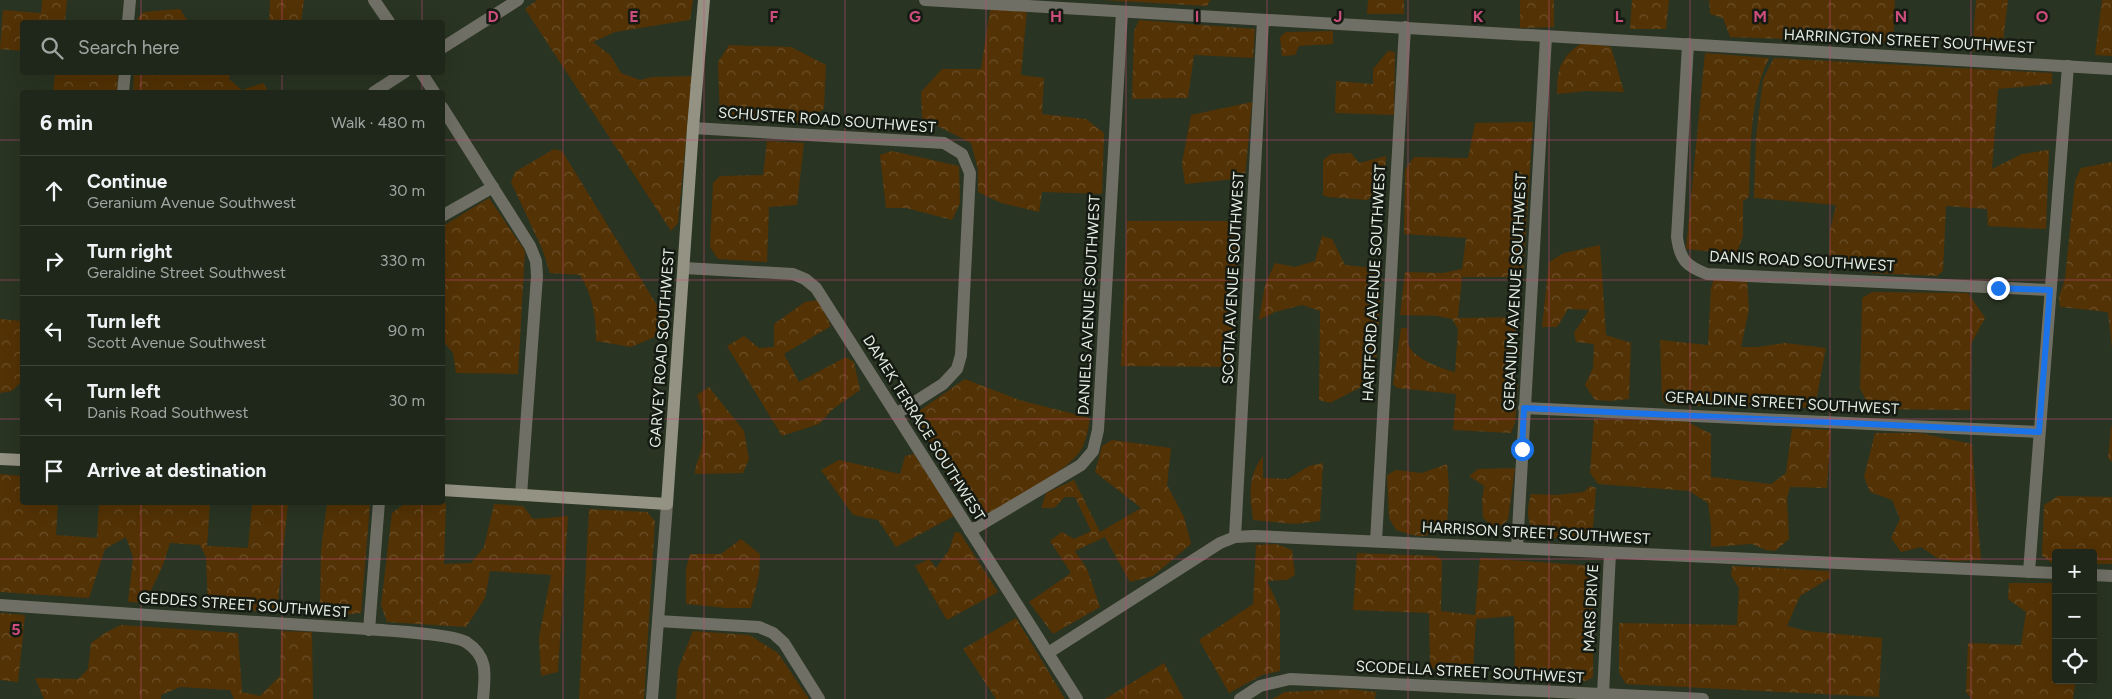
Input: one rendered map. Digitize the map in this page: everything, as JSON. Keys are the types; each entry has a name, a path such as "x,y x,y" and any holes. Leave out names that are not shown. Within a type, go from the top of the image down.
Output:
{"street":[{"path":"128,20 130,0"},
{"path":"374,0 388,20"},
{"path":"445,46 518,0"},
{"name":"GARVEY ROAD SOUTHWEST","path":"652,699 704,0"},
{"name":"HARRINGTON STREET SOUTHWEST","path":"925,0 2112,69"},
{"name":"DANIELS AVENUE SOUTHWEST","path":"970,532 1081,465 1093,451 1098,430 1122,12"},
{"name":"SCOTIA AVENUE SOUTHWEST","path":"1235,538 1264,20"},
{"name":"HARTFORD AVENUE SOUTHWEST","path":"1376,541 1405,27"},
{"name":"GERANIUM AVENUE SOUTHWEST","path":"1517,548 1546,37"},
{"name":"DANIS ROAD SOUTHWEST","path":"1688,44 1677,237 1679,252 1690,267 1707,274 2050,290"},
{"path":"2029,572 2068,66"},
{"path":"123,90 125,75"},
{"path":"377,90 400,75"},
{"path":"423,75 433,90"},
{"path":"445,112 530,246 536,261 537,276 521,496"},
{"name":"SCHUSTER ROAD SOUTHWEST","path":"693,128 944,143 962,154 970,173 961,355 957,369 943,384 896,414"},
{"path":"445,214 493,187"},
{"name":"DAMEK TERRACE SOUTHWEST","path":"684,268 793,274 805,279 816,288 1077,699"},
{"name":"GERALDINE STREET SOUTHWEST","path":"1524,408 2039,432"},
{"path":"0,458 20,460"},
{"path":"445,490 667,504"},
{"path":"369,630 379,505"},
{"name":"HARRISON STREET SOUTHWEST","path":"1048,653 1220,543 1235,538 1254,536 2052,573"},
{"name":"MARS DRIVE","path":"1603,694 1610,553"},
{"path":"2097,575 2112,576"},
{"name":"GEDDES STREET SOUTHWEST","path":"0,606 369,630 447,637 465,641 480,654 485,674 483,699"},
{"path":"658,621 759,627 773,633 784,643 819,699"},
{"name":"SCODELLA STREET SOUTHWEST","path":"1240,699 1260,686 1290,679 1703,699"}],"green space":[{"path":"42,0 67,0 65,20 20,20 20,51 0,49 3,10 41,13"},
{"path":"270,0 304,0 301,20 269,20"},
{"path":"537,0 693,0 690,20 615,32 593,42 610,55 621,73 640,80 652,77 692,76 678,223 671,231 525,9"},
{"path":"1103,0 1210,0 1207,6"},
{"path":"1368,0 1404,0 1404,14 1367,14"},
{"path":"1520,0 1554,0 1554,27 1520,28"},
{"path":"1632,0 1669,0 1666,29 1630,29"},
{"path":"1709,0 1895,0 1893,43 1730,37 1723,18 1710,14"},
{"path":"1976,0 2008,0 2002,50 1972,51"},
{"path":"2102,0 2112,0 2112,56 2095,55"},
{"path":"180,9 187,20 138,20 143,12"},
{"path":"990,10 1027,10 1021,75 1044,78 1042,114 1086,119 1104,133 1102,194 1042,192 1039,212 1001,203 978,192 978,170 971,143 922,118 921,92 942,69 981,69"},
{"path":"1139,20 1255,29 1253,58 1194,55 1188,98 1132,99 1134,31"},
{"path":"1333,31 1333,44 1299,46 1295,55 1282,56 1280,37 1286,32"},
{"path":"1583,42 1611,47 1624,92 1587,91 1557,94 1559,70 1565,58"},
{"path":"729,45 791,47 826,65 824,109 800,122 720,118 718,62"},
{"path":"1388,51 1395,52 1394,115 1335,113 1336,81 1373,84 1373,69"},
{"path":"1705,53 1769,58 1762,74 1754,108 1749,197 1743,201 1743,236 1736,254 1686,249"},
{"path":"1774,58 2052,73 2052,84 1998,89 1992,169 2022,154 2049,150 2046,229 1988,226 1987,209 1946,206 1943,271 1937,276 1872,273 1858,263 1829,263 1830,230 1836,205 1754,198 1756,137 1763,79"},
{"path":"55,75 118,75 117,90 53,90"},
{"path":"134,75 230,75 229,79 242,90 133,90"},
{"path":"263,83 268,90 242,90"},
{"path":"1252,102 1245,178 1185,184 1182,163 1191,115"},
{"path":"1533,122 1523,277 1462,277 1458,318 1517,317 1516,332 1520,353 1507,366 1518,383 1515,423 1511,433 1453,430 1456,394 1397,388 1393,384 1401,328 1407,328 1408,344 1415,354 1435,366 1455,372 1458,329 1452,319 1437,316 1400,315 1405,272 1443,273 1462,269 1466,238 1404,234 1405,170 1414,157 1468,158 1475,123"},
{"path":"767,141 804,143 797,205 769,207 767,262 718,259 710,247 713,183 720,176 763,175"},
{"path":"554,149 562,151 663,315 664,333 631,347 596,341 593,307 580,275 550,273 543,251 511,182 515,172"},
{"path":"892,151 959,166 960,203 952,220 906,208 886,208 880,155"},
{"path":"1351,153 1359,163 1386,156 1384,190 1367,200 1323,195 1323,160 1331,154"},
{"path":"2112,162 2112,349 2108,312 2060,307 2059,297 2065,279 2075,181 2081,168"},
{"path":"489,198 525,251 518,374 456,373 453,353 445,343 445,225"},
{"path":"1127,221 1241,221 1230,367 1121,366"},
{"path":"1322,236 1332,239 1345,265 1382,269 1375,380 1330,403 1319,400 1320,311 1302,305 1275,312 1259,320 1265,285 1275,263 1295,267 1315,261"},
{"path":"1600,245 1606,335 1631,343 1629,399 1595,400 1585,385 1593,368 1594,344 1576,342 1574,333 1589,310 1568,309 1557,327 1542,327 1549,262 1564,253"},
{"path":"1714,279 1747,280 1749,309 1741,347 1758,347 1785,343 1826,348 1815,406 1806,408 1667,405 1662,400 1660,340 1708,345 1711,288"},
{"path":"1872,292 1968,293 1985,318 1971,344 1970,410 1870,409 1860,388 1862,298"},
{"path":"818,300 831,326 784,354 799,382 846,357 854,362 860,390 833,409 819,424 782,436 727,346 744,336 759,348 774,347 774,324 805,302"},
{"path":"0,319 20,321 20,383 12,391 0,393"},
{"path":"965,379 1019,400 1090,418 1081,450 1061,470 991,512 978,514 967,510 917,422 916,413"},
{"path":"709,387 744,431 749,459 743,473 695,474 703,437 701,409 697,395"},
{"path":"1594,419 1686,421 1711,434 1711,477 1771,484 1786,473 1792,428 1831,430 1827,488 1790,487 1787,498 1789,539 1775,551 1766,550 1752,544 1711,547 1708,503 1689,491 1598,484 1590,473"},
{"path":"2112,426 2112,462 2108,458"},
{"path":"1875,433 1920,433 1972,444 1981,560 1954,561 1937,558 1921,547 1901,552 1891,538 1900,519 1892,500 1870,492 1864,477"},
{"path":"1112,440 1171,448 1167,485 1184,517 1191,544 1153,576 1130,582 1105,537 1075,551 1087,569 1100,607 1053,634 1029,602 1071,573 1050,541 1062,532 1074,539 1091,531 1075,497 1065,497 1054,508 1041,508 1046,493 1074,480 1100,532 1141,508 1095,472 1102,446"},
{"path":"914,454 954,516 896,547 878,520 853,515 821,470 839,460 900,474 905,456"},
{"path":"1263,456 1263,478 1288,479 1309,466 1323,463 1320,521 1294,524 1253,520 1252,479 1254,471"},
{"path":"1447,464 1449,486 1447,527 1432,534 1422,536 1396,530 1389,518 1387,475 1396,470 1422,473"},
{"path":"1515,468 1508,520 1496,529 1483,518 1482,500 1484,486 1469,476 1478,469"},
{"path":"0,474 20,476 20,505 58,505 56,535 97,538 99,505 210,505 207,546 248,548 252,505 288,505 277,612 208,608 206,557 200,545 170,543 163,565 145,603 128,602 133,557 126,537 105,549 89,598 0,592"},
{"path":"1590,486 1596,488 1593,528 1580,538 1536,538 1528,516 1531,494 1556,495 1584,492"},
{"path":"2058,496 2112,497 2112,564 2097,564 2097,549 2052,549 2052,563 2042,556 2044,505"},
{"path":"446,503 444,564 471,563 484,547 494,504 523,506 533,519 568,516 558,672 541,676 539,637 551,575 490,571 485,598 466,627 387,622 381,605 392,513 403,505 445,505"},
{"path":"327,505 370,505 361,613 336,616 320,606 321,550"},
{"path":"589,509 647,512 655,521 644,699 579,699"},
{"path":"955,532 960,533 998,592 947,620 915,566 929,559 936,568 949,550"},
{"path":"741,539 760,554 759,575 751,608 726,608 686,604 686,569 690,554 721,554"},
{"path":"1276,544 1292,550 1295,575 1287,580 1267,581 1280,609 1280,671 1262,675 1229,693 1199,640 1253,604 1256,545"},
{"path":"1357,553 1436,556 1442,560 1441,611 1475,615 1480,558 1594,566 1593,677 1586,681 1515,679 1514,616 1476,619 1473,673 1430,668 1429,613 1353,610"},
{"path":"1732,566 1829,571 1830,578 1800,596 1787,626 1807,631 1882,638 1879,697 1626,684 1619,673 1619,623 1737,625 1739,588 1731,575"},
{"path":"2009,583 2052,583 2052,684 2075,684 2073,699 1972,699 1966,692 1968,643 2021,645 2026,612 2008,599"},
{"path":"0,613 25,615 18,682 0,680"},
{"path":"1016,618 1065,699 996,699 963,649"},
{"path":"121,625 238,633 242,692 260,696 280,676 281,631 312,632 313,699 234,699 230,690 180,687 161,695 161,699 44,699 35,678 78,679 88,669 91,643"},
{"path":"693,631 749,635 778,653 809,699 676,699 678,669"},
{"path":"1164,663 1184,699 1105,699"},
{"path":"1349,689 1376,692 1375,699 1272,699 1285,692"}],"route":[{"path":"1522,449 1524,408 2039,432 2050,290 1998,288"}]}
